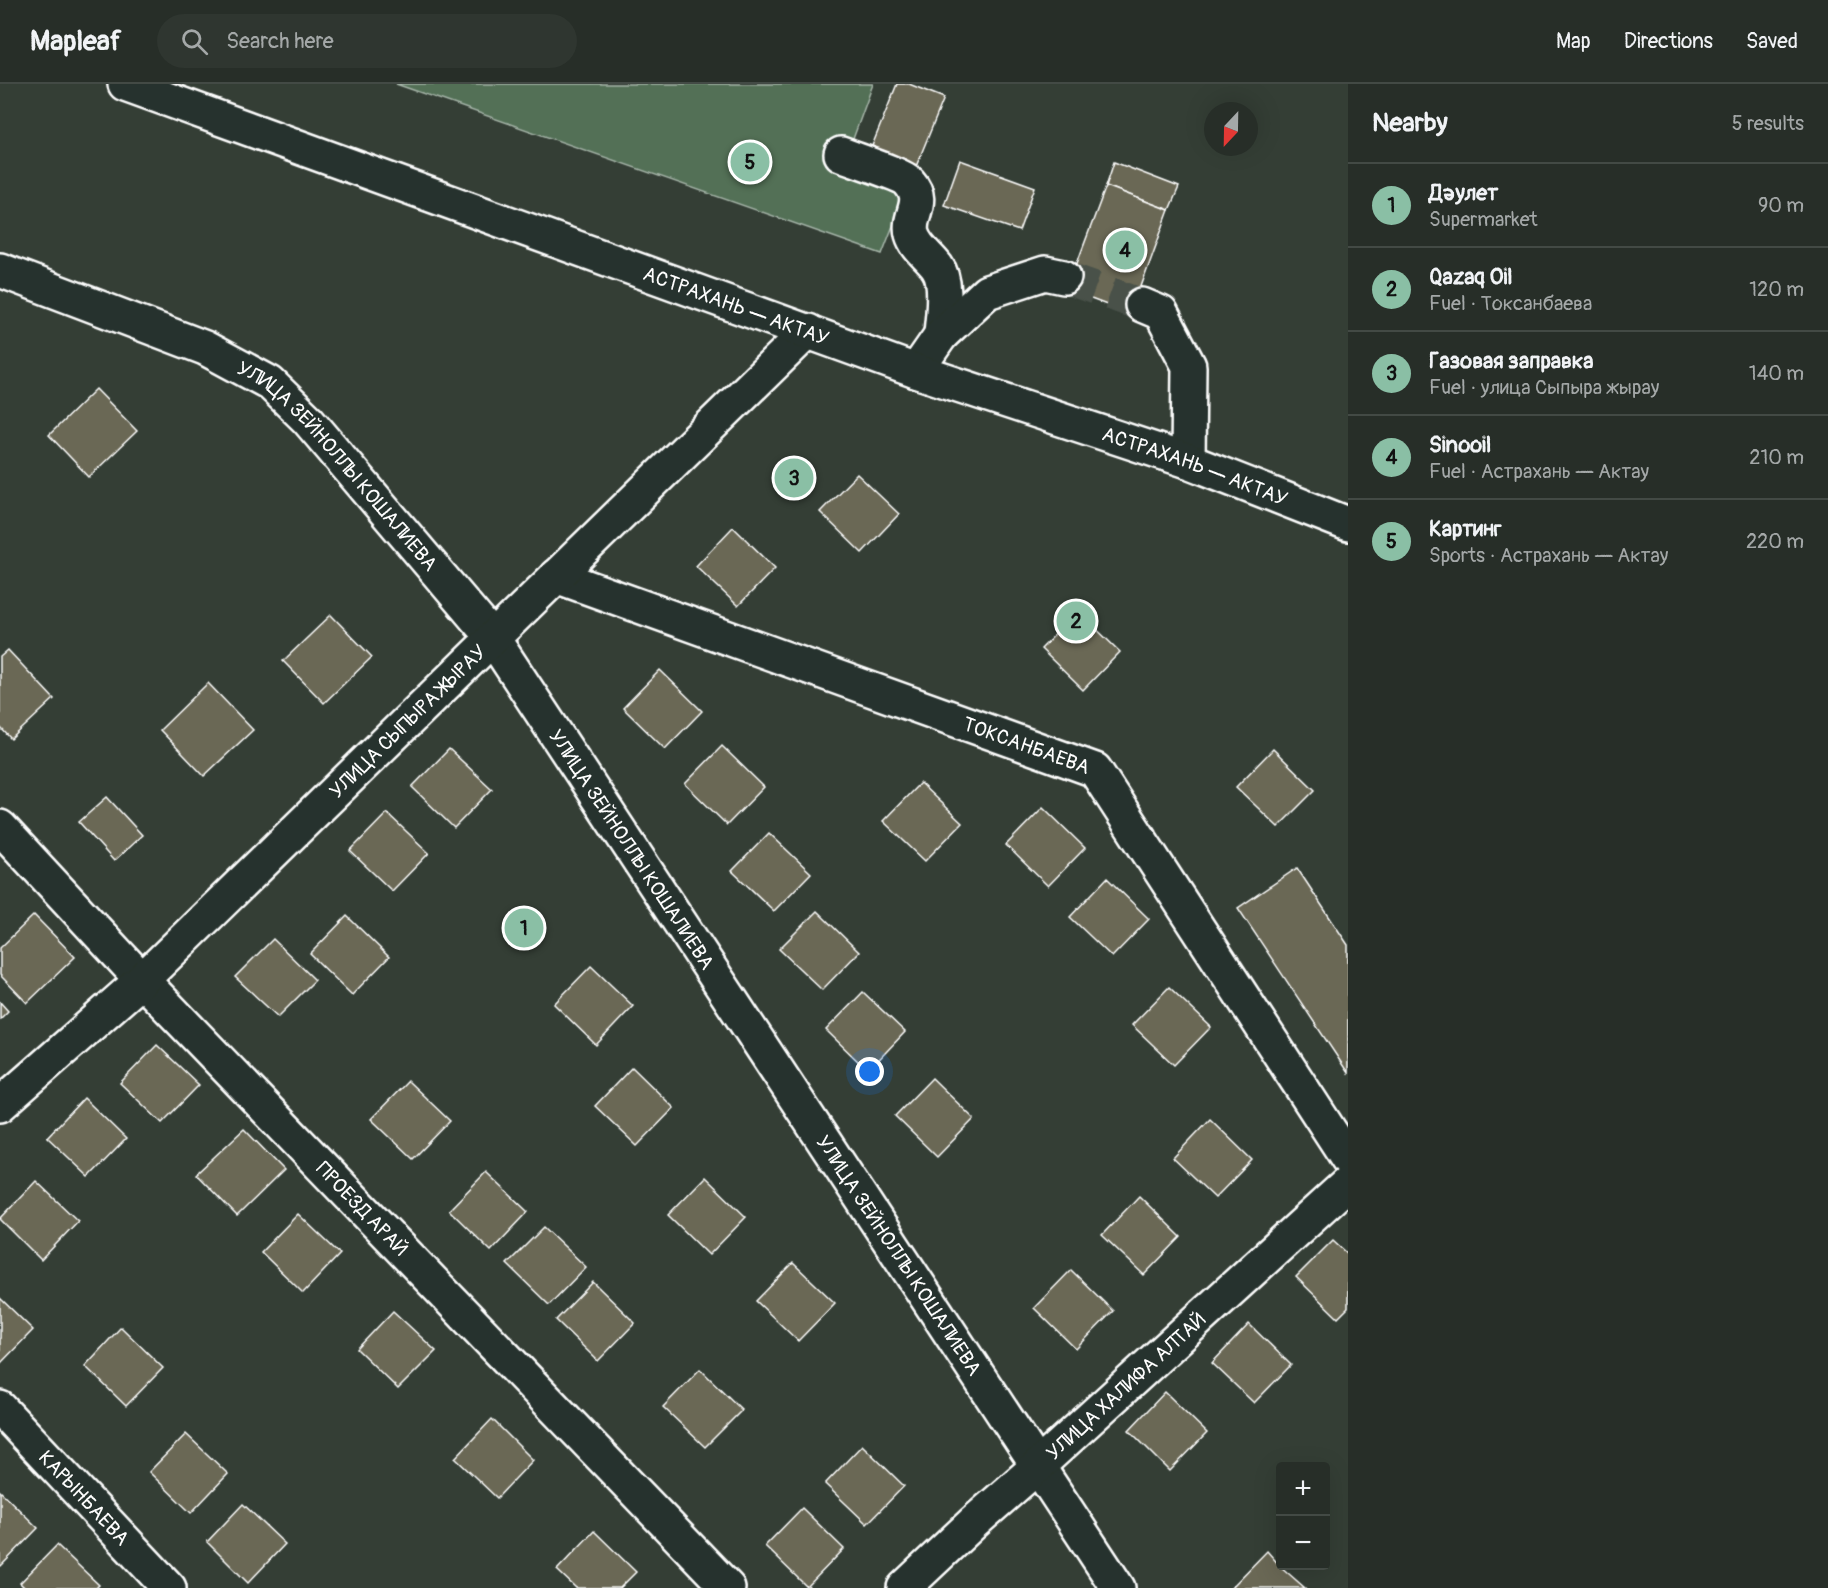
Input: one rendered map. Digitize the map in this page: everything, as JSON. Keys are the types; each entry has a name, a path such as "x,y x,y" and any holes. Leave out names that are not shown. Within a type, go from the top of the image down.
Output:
{"main road":[{"name":"АСТРАХАНЬ — АКТАУ","path":"125,84 916,371 1188,461 1348,524"},
{"path":"841,154 907,180 914,189 917,203 912,221 912,233 918,246 939,270 945,295 940,335"},
{"name":"УЛИЦА ЗЕЙНОЛЛЫ КОШАЛИЕВА","path":"0,270 205,348 270,383 308,420 492,637 1118,1588"},
{"path":"916,371 940,335 987,292 1045,273 1064,277"},
{"path":"1142,305 1161,314 1189,366 1188,461"},
{"name":"УЛИЦА СЫПЫРА ЖЫРАУ","path":"0,1105 142,980 808,331"},
{"name":"ТОКСАНБАЕВА","path":"556,576 1095,770 1348,1159"},
{"name":"ПРОЕЗД АРАЙ","path":"0,827 142,980 728,1588"},
{"name":"УЛИЦА ХАЛИФА АЛТАЙ","path":"904,1588 1348,1183"},
{"name":"КАРЫНБАЕВА","path":"0,1408 169,1588"}],"green space":[{"path":"396,84 873,84 849,150 913,174 882,254"}],"building":[{"path":"897,84 909,84 944,98 915,169 870,151"},
{"path":"960,160 1035,187 1019,231 944,205"},
{"path":"1114,162 1179,187 1169,210 1106,186"},
{"path":"1106,186 1169,210 1131,314 1067,290"},
{"path":"96,389 137,431 89,477 49,435"},
{"path":"857,474 899,514 862,553 820,512"},
{"path":"733,527 775,568 738,606 696,566"},
{"path":"1078,611 1120,652 1083,690 1041,649"},
{"path":"331,615 372,657 324,703 283,661"},
{"path":"8,650 54,699 11,739 0,727 0,657"},
{"path":"660,670 702,711 665,749 623,708"},
{"path":"208,683 253,730 204,776 160,730"},
{"path":"722,746 764,787 727,825 685,784"},
{"path":"449,749 492,789 454,828 412,787"},
{"path":"1273,749 1315,790 1278,827 1236,787"},
{"path":"920,783 962,823 925,861 883,821"},
{"path":"107,797 142,835 114,861 79,822"},
{"path":"1043,807 1085,848 1048,886 1006,845"},
{"path":"387,813 429,853 392,891 350,851"},
{"path":"769,833 811,873 774,911 732,871"},
{"path":"1297,868 1348,945 1348,1073 1238,908"},
{"path":"1107,878 1149,919 1112,957 1070,917"},
{"path":"817,911 859,952 822,990 779,949"},
{"path":"34,915 75,957 27,1003 0,975 0,948"},
{"path":"347,916 389,957 352,995 310,954"},
{"path":"273,939 315,980 278,1017 235,977"},
{"path":"591,966 633,1006 596,1045 554,1004"},
{"path":"1169,987 1211,1027 1174,1065 1132,1025"},
{"path":"863,992 905,1032 868,1071 826,1030"},
{"path":"0,1002 8,1011 0,1019"},
{"path":"157,1045 199,1085 162,1123 120,1083"},
{"path":"632,1067 674,1108 637,1146 595,1106"},
{"path":"932,1078 974,1119 937,1157 895,1116"},
{"path":"408,1081 450,1121 413,1159 371,1119"},
{"path":"84,1098 126,1139 89,1177 47,1137"},
{"path":"1210,1119 1252,1160 1215,1198 1173,1158"},
{"path":"244,1129 284,1170 237,1216 196,1174"},
{"path":"486,1172 528,1212 491,1251 449,1210"},
{"path":"705,1177 746,1217 709,1255 668,1215"},
{"path":"36,1181 78,1221 41,1260 0,1219"},
{"path":"1139,1196 1181,1237 1144,1275 1102,1235"},
{"path":"298,1214 340,1254 303,1293 261,1252"},
{"path":"544,1227 586,1267 549,1305 507,1264"},
{"path":"1333,1240 1348,1254 1348,1308 1338,1318 1296,1277"},
{"path":"793,1263 835,1303 798,1341 756,1301"},
{"path":"1071,1270 1113,1311 1076,1349 1034,1308"},
{"path":"593,1282 635,1323 598,1361 556,1320"},
{"path":"0,1298 33,1330 0,1364"},
{"path":"393,1311 436,1351 398,1389 357,1349"},
{"path":"1249,1324 1291,1365 1254,1403 1212,1363"},
{"path":"121,1327 163,1368 126,1406 85,1366"},
{"path":"700,1369 742,1410 705,1447 663,1407"},
{"path":"1165,1392 1207,1433 1170,1471 1129,1430"},
{"path":"492,1419 533,1460 497,1498 455,1458"},
{"path":"186,1434 228,1474 191,1513 149,1472"},
{"path":"862,1445 904,1486 867,1524 825,1484"},
{"path":"0,1491 38,1528 1,1566 0,1565"},
{"path":"243,1504 285,1544 248,1583 207,1542"},
{"path":"802,1508 844,1549 807,1587 765,1546"},
{"path":"594,1531 636,1572 620,1588 576,1588 557,1570"},
{"path":"57,1545 99,1585 96,1588 25,1588 20,1583"},
{"path":"1267,1551 1276,1561 1276,1570 1285,1570 1305,1588 1231,1588"}],"tunnel":[{"path":"1064,277 1142,305"}],"place":[{"name":"Картинг","path":"750,162"},
{"name":"Sinooil","path":"1125,250"},
{"name":"Газовая заправка","path":"794,478"},
{"name":"Qazaq Oil","path":"1076,621"},
{"name":"Дәулет","path":"524,928"}]}
